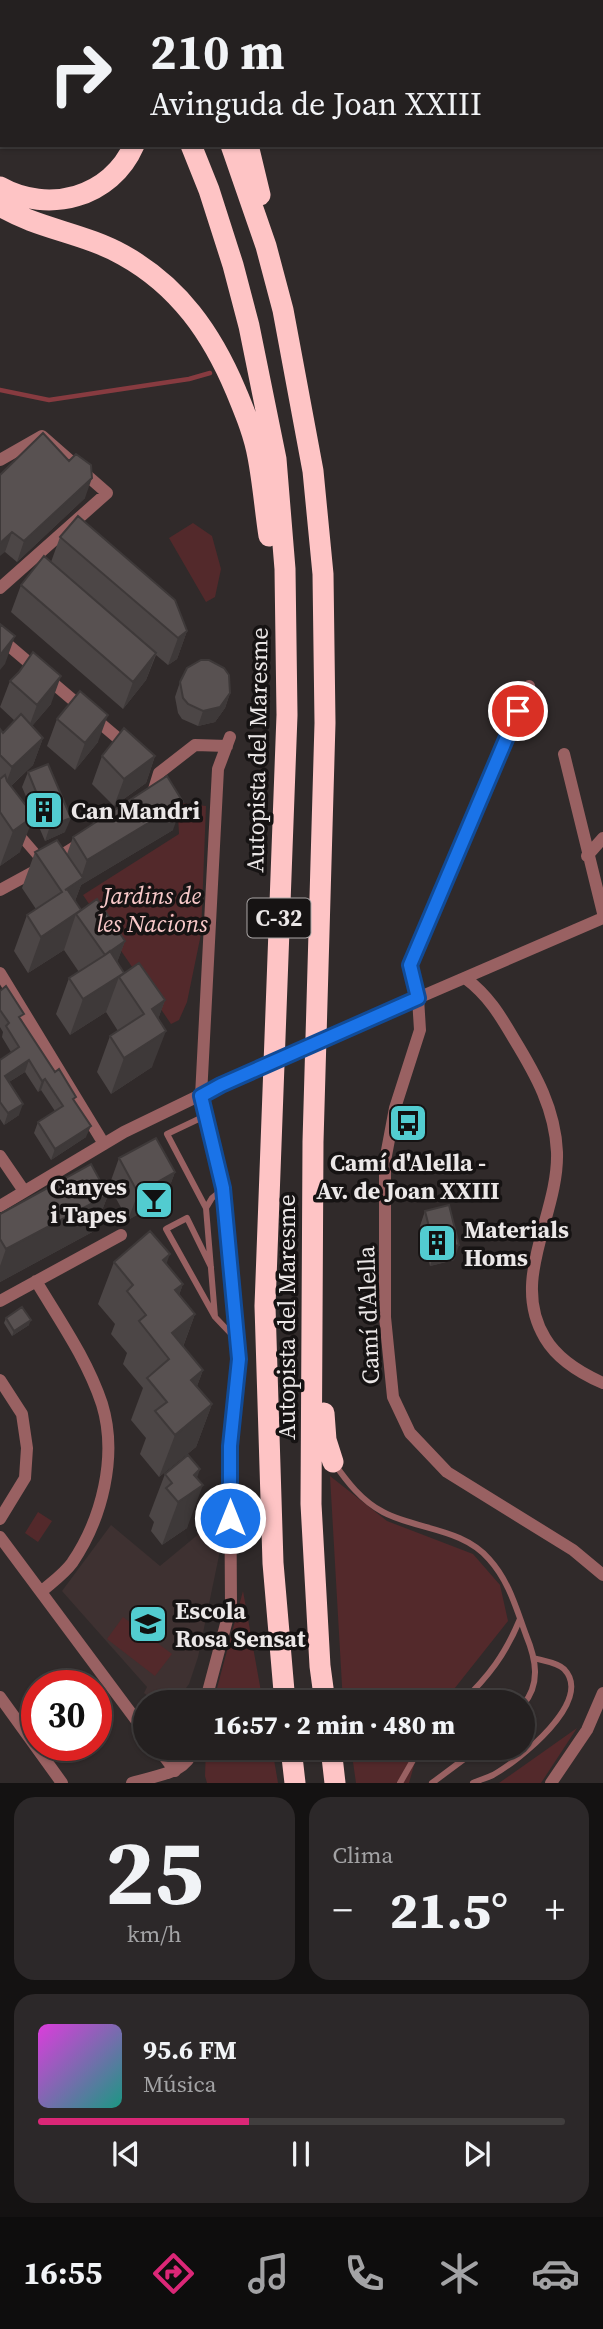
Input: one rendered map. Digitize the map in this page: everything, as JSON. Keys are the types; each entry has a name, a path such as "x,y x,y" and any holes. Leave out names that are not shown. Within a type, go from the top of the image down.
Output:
{"highway":[{"path":"0,187 36,200 82,196 114,176 133,147"},
{"name":"Autopista del Maresme","path":"192,147 233,265 249,326 276,460 285,569 287,715 265,1306 273,1563 284,1690"},
{"name":"Autopista del Maresme","path":"232,147 283,310 313,471 323,574 324,736 313,1142 311,1504 323,1690"},
{"path":"248,147 261,200 265,246"},
{"path":"0,205 23,218 110,248 156,276 196,316 228,372 248,420 258,458 270,544 285,569"},
{"path":"313,1142 321,1368 326,1440 333,1462"},
{"path":"292,1760 295,1783"},
{"path":"332,1760 335,1783"}],"street":[{"path":"0,588 107,493 41,436 2,456"},
{"path":"0,638 149,765 152,796 141,803"},
{"name":"Camí d'Alella","path":"528,686 410,965 418,998 420,1030 395,1108 385,1161 385,1317 393,1397 410,1433 447,1472 573,1550 603,1575"},
{"path":"149,765 195,745 228,742 219,769 201,1096 223,1188 239,1359 230,1446 231,1605 208,1690"},
{"path":"0,1206 124,1132 221,1085 603,915 564,754"},
{"path":"0,812 46,865"},
{"path":"0,890 89,837"},
{"path":"587,856 603,838"},
{"path":"0,973 104,1144"},
{"path":"465,978 480,989 494,1005 534,1071 546,1097 554,1125 557,1154 554,1179 531,1277 531,1299 538,1327 554,1353 586,1376 603,1382"},
{"path":"0,1156 24,1191"},
{"path":"0,1301 121,1235"},
{"path":"36,1281 67,1329 102,1404 107,1426 108,1465 91,1531 70,1566 41,1592"},
{"path":"0,1380 22,1414 27,1448 25,1478 0,1519"},
{"path":"0,1537 133,1716"},
{"path":"551,1783 587,1730 603,1693"},
{"path":"0,1697 62,1783"},
{"path":"167,1760 175,1771"},
{"path":"132,1783 175,1771 188,1760"}],"lane":[{"path":"206,1116 167,1135 206,1208 215,1317"},
{"path":"385,1161 402,1165"},
{"path":"206,1208 223,1188"},
{"path":"211,1266 187,1219 166,1229 215,1317 237,1340"},
{"path":"333,1462 350,1487 382,1512 463,1538 488,1558 509,1587 534,1658 536,1674 532,1690"},
{"path":"474,1690 488,1676 508,1647 520,1619"},
{"path":"473,1783 491,1776 510,1763 560,1717 571,1699 571,1680 563,1668 534,1658"},
{"path":"400,1783 413,1760"},
{"path":"432,1783 463,1760"}],"shaded area":[{"name":"Escola Rosa Sensat","path":"212,1523 221,1546 198,1657 185,1690 146,1690 147,1687 62,1591 111,1525 160,1566"}],"green space":[{"path":"193,523 212,536 221,569 215,597 206,602 169,538"},
{"name":"Jardins de les Nacions","path":"172,802 206,806 201,934 187,1002 179,1020 171,1024 83,895 179,834 178,815"},
{"path":"330,1476 387,1521 473,1554 500,1585 508,1621 453,1690 342,1690"},
{"path":"38,1512 52,1521 38,1542 25,1533"},
{"path":"243,1591 261,1690 216,1690"},
{"path":"123,1617 172,1654 155,1676 107,1639"},
{"path":"577,1728 541,1783 499,1783"},
{"path":"206,1760 274,1760 278,1783 207,1783"},
{"path":"353,1760 416,1760 409,1783 356,1783"}],"building":[{"path":"43,433 69,461 76,454 91,465 92,478 24,541 12,532 0,543 0,475"},
{"path":"78,516 175,600 187,631 178,638 60,537"},
{"path":"44,556 156,653 133,682 21,585"},
{"path":"0,624 15,636 0,655"},
{"path":"33,652 61,676 37,705 10,681"},
{"path":"201,660 209,660 224,668 229,675 230,693 220,707 203,711 188,704 183,698 180,682 187,668"},
{"path":"80,691 108,715 85,743 57,719"},
{"path":"21,714 43,738 12,767 0,755 0,729 3,733"},
{"path":"124,728 155,756 124,779 102,756"},
{"path":"48,764 71,818 50,826 28,772"},
{"path":"5,775 34,816 13,831 0,812 0,779"},
{"path":"167,776 183,802 87,860 73,837"},
{"path":"57,840 83,878 65,890 67,889 81,910 41,937 27,915 62,892 35,852"},
{"path":"97,899 125,941 110,951 124,973 83,999 69,978 105,955 76,914"},
{"path":"139,963 165,1000 152,1009 166,1031 124,1058 110,1036 144,1014 119,977"},
{"path":"6,986 24,1014 19,1017 55,1072 59,1069 76,1097 73,1099 91,1126 55,1149 38,1122 63,1106 29,1060 5,1076 23,1104 8,1113 0,1102 0,1060 19,1047 0,1010 0,991"},
{"path":"156,1138 175,1172 138,1193 119,1158"},
{"path":"91,1164 108,1195 6,1249 0,1239 0,1214"},
{"path":"449,1205 459,1245 435,1251 425,1211"},
{"path":"150,1231 170,1254 163,1260 183,1284 175,1290 195,1314 172,1333 203,1370 191,1380 212,1404 175,1435 155,1411 167,1402 147,1378 169,1359 139,1321 146,1315 127,1291 133,1285 114,1262"},
{"path":"22,1307 31,1320 14,1331 6,1318"},
{"path":"188,1455 200,1469 194,1475 203,1485 178,1502 166,1488 172,1483 165,1474"}],"waterway":[{"path":"0,390 49,400 189,379 210,373"}],"place":[{"name":"Can Mandri","path":"44,810"},
{"name":"Camí d'Alella - Av. de Joan XXIII","path":"408,1123"},
{"name":"Canyes i Tapes","path":"154,1200"},
{"name":"Materials Homs","path":"437,1243"},
{"name":"Escola Rosa Sensat","path":"148,1624"}],"route":[{"path":"230,1518 230,1446 239,1359 223,1188 201,1096 418,998 410,965 518,711"}]}
